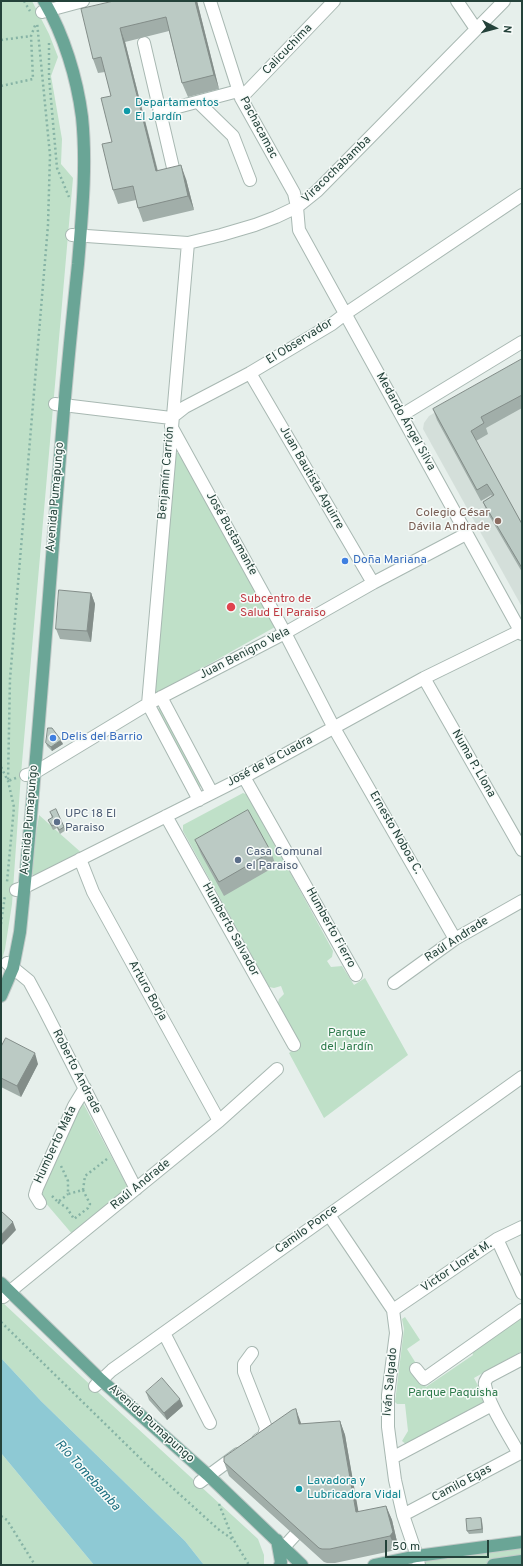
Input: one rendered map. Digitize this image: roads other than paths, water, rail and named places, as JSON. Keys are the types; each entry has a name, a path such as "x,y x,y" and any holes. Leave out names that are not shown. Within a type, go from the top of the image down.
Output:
{"main road":[{"name":"Avenida Pumapungo","path":"1,996 20,932 13,888 30,774 60,405 84,151 82,117 76,86 64,46 45,7"},
{"name":"Avenida Pumapungo","path":"4,1290 98,1383 302,1565"},
{"path":"374,1565 418,1561 522,1542"},
{"path":"280,1544 280,1565"},
{"path":"493,1565 522,1561"}],"street":[{"path":"45,7 83,1"},
{"name":"Pachacamac","path":"210,1 239,94 294,193 297,207"},
{"name":"Calicuchima","path":"239,94 334,1"},
{"path":"457,1 476,29"},
{"name":"Viracochabamba","path":"76,235 188,243 255,226 297,207 317,191 504,1"},
{"path":"144,43 174,172"},
{"path":"159,112 239,94"},
{"path":"198,102 233,136 250,180"},
{"name":"El Observador","path":"171,422 185,407 250,373 332,324 522,197"},
{"name":"Medardo Ángel Silva","path":"297,207 299,230 521,632"},
{"name":"Benjamín Carrión","path":"148,704 171,422 188,243"},
{"path":"402,415 522,342"},
{"name":"Juan Bautista Aguirre","path":"250,373 373,583"},
{"path":"60,405 171,422"},
{"name":"José Bustamante","path":"171,422 334,728"},
{"name":"Juan Benigno Vela","path":"30,774 148,704 285,634 373,583 466,534"},
{"name":"José de la Cuadra","path":"13,888 80,859 199,800 244,777 424,678 521,632"},
{"name":"Numa P. Llona","path":"424,678 522,850"},
{"path":"161,697 212,793"},
{"path":"148,704 199,800"},
{"name":"Ernesto Noboa C.","path":"334,728 455,939"},
{"name":"Humberto Fierro","path":"244,777 356,975"},
{"name":"Humberto Salvador","path":"166,816 294,1044"},
{"name":"Arturo Borja","path":"80,859 93,892 219,1121"},
{"name":"Raúl Andrade","path":"394,983 455,939 522,901"},
{"name":"Roberto Andrade","path":"10,965 29,981 136,1189"},
{"name":"Raúl Andrade","path":"4,1290 136,1189 219,1121 277,1069"},
{"name":"Camilo Ponce","path":"98,1383 164,1333 522,1077"},
{"name":"Humberto Mata","path":"40,1203 35,1195 37,1188 74,1106 84,1088"},
{"name":"Iván Salgado","path":"329,1215 393,1310 396,1333 388,1395 388,1427 402,1515 418,1561"},
{"name":"Victor Lloret M.","path":"393,1310 497,1239 522,1227"},
{"path":"497,1239 522,1293"},
{"path":"416,1369 424,1379 522,1310"},
{"path":"164,1333 210,1423"},
{"path":"204,1479 264,1436 267,1432 244,1372 244,1364 252,1353"},
{"path":"520,1453 492,1404 485,1381 488,1377 522,1358"},
{"path":"392,1458 492,1404"},
{"name":"Camilo Egas","path":"402,1515 520,1453"},
{"path":"280,1544 307,1522 310,1516"}],"water":[{"name":"Río Tomebamba","path":"1,1358 41,1401 185,1541 204,1565 94,1565 1,1453"}],"place":[{"name":"Departamentos El Jardín","path":"127,111"},
{"name":"Colegio César Dávila Andrade","path":"498,521"},
{"name":"Doña Mariana","path":"345,561"},
{"name":"Subcentro de Salud El Paraiso","path":"231,607"},
{"name":"Delis del Barrio","path":"53,738"},
{"name":"UPC 18 El Paraiso","path":"57,822"},
{"name":"Casa Comunal el Paraiso","path":"238,860"},
{"name":"Lavadora y Lubricadora Vidal","path":"299,1489"}],"park label":[{"name":"Parque del Jardín","path":"347,1041"},
{"name":"Parque Paquisha","path":"453,1394"}]}
